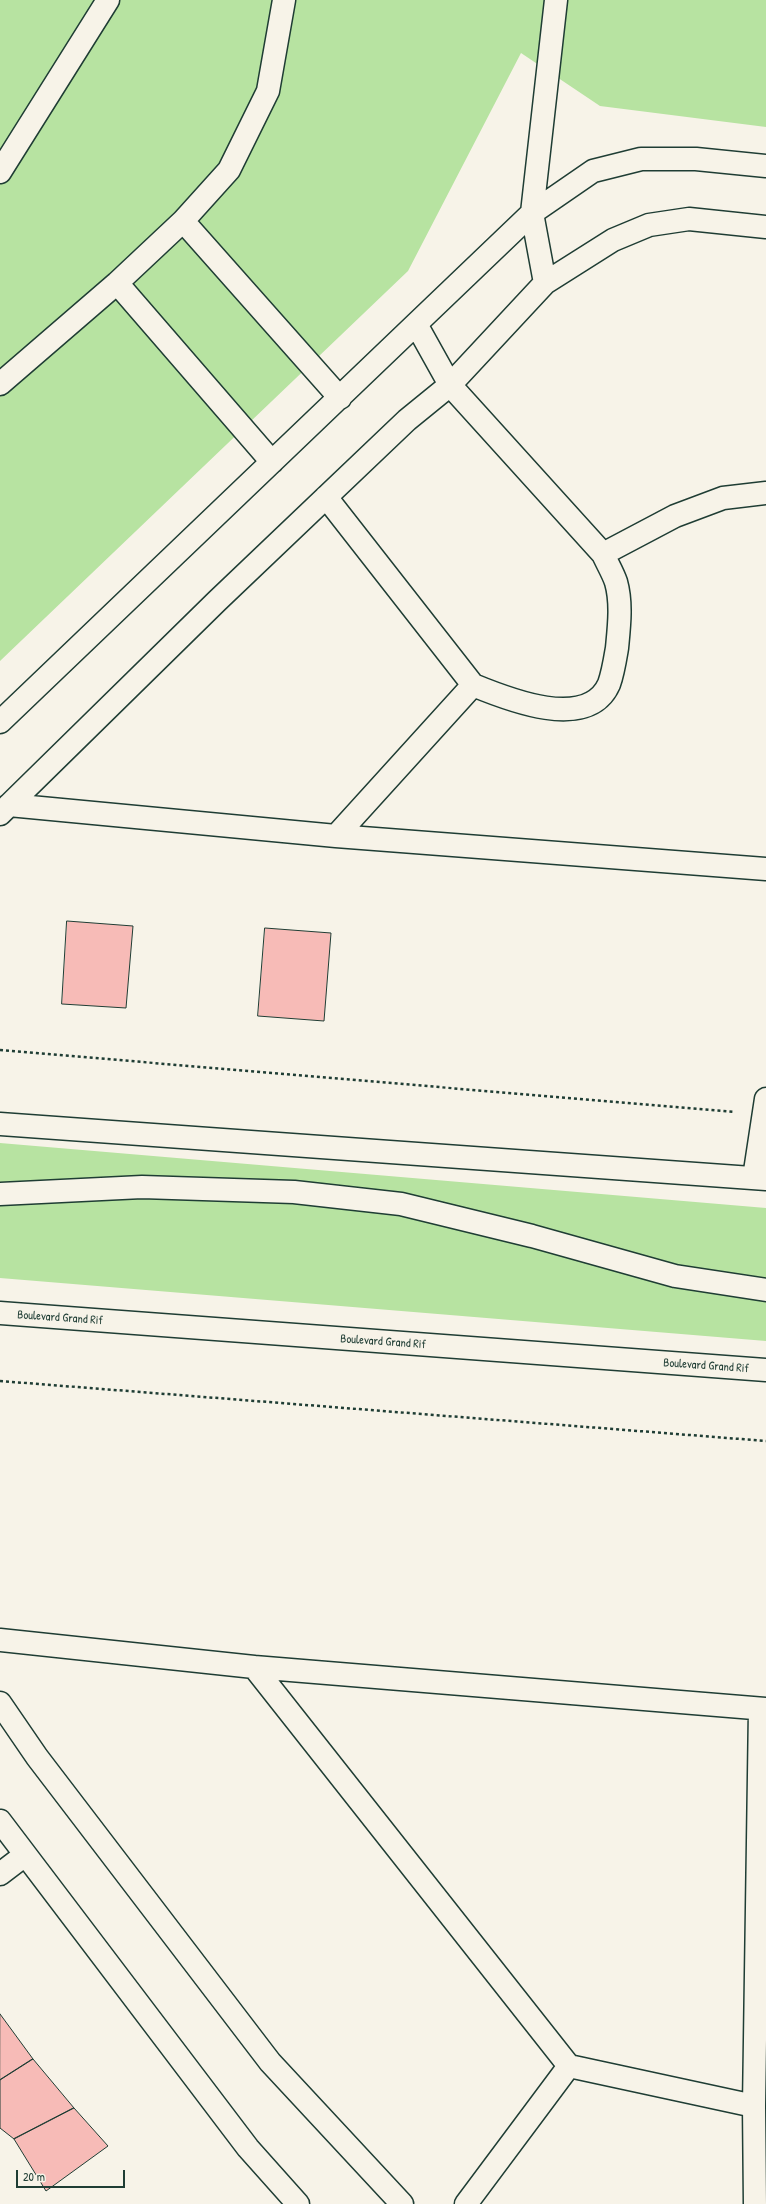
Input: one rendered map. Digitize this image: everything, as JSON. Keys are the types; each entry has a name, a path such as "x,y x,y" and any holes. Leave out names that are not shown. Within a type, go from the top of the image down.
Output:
{"street":[{"path":"0,172 108,0"},
{"path":"0,384 117,283 183,221 229,170 268,91 284,0"},
{"path":"545,283 532,213 556,0"},
{"path":"0,722 532,213 593,171 641,159 696,159 766,166"},
{"path":"4,809 326,497 407,420 450,385 545,283 613,240 648,225 689,219 766,227"},
{"path":"183,221 340,398"},
{"path":"117,283 272,462"},
{"path":"326,497 473,685 499,695 541,707 567,710 592,704 608,685 614,664 620,620 616,583 603,554 450,385 416,324"},
{"path":"603,554 675,516 723,498 766,493"},
{"path":"336,836 473,685"},
{"path":"4,809 766,869"},
{"path":"0,1124 760,1178 765,1106"},
{"path":"0,1194 142,1187 294,1192 393,1203 532,1236 675,1276 766,1290"},
{"name":"Boulevard Grand Rif","path":"0,1313 766,1370"},
{"path":"0,1640 254,1667 763,1709 754,2106 756,2204"},
{"path":"254,1667 569,2066 754,2106"},
{"path":"0,1703 42,1763 270,2062 402,2204"},
{"path":"0,1821 248,2148 298,2204"},
{"path":"0,1874 25,1855"},
{"path":"466,2204 569,2066"}],"path":[{"path":"0,1050 765,1106"},
{"path":"0,1381 766,1441"}],"green space":[{"path":"0,0 766,0 766,127 600,106 521,53 408,271 0,661"},
{"path":"0,1143 766,1208 766,1341 0,1278"}],"building":[{"path":"67,921 133,926 126,1008 62,1004"},
{"path":"265,928 331,933 324,1021 258,1016"},
{"path":"0,2014 33,2059 0,2080"},
{"path":"33,2059 74,2108 14,2139 0,2128 0,2080"},
{"path":"74,2108 108,2146 46,2191 14,2139"}]}
